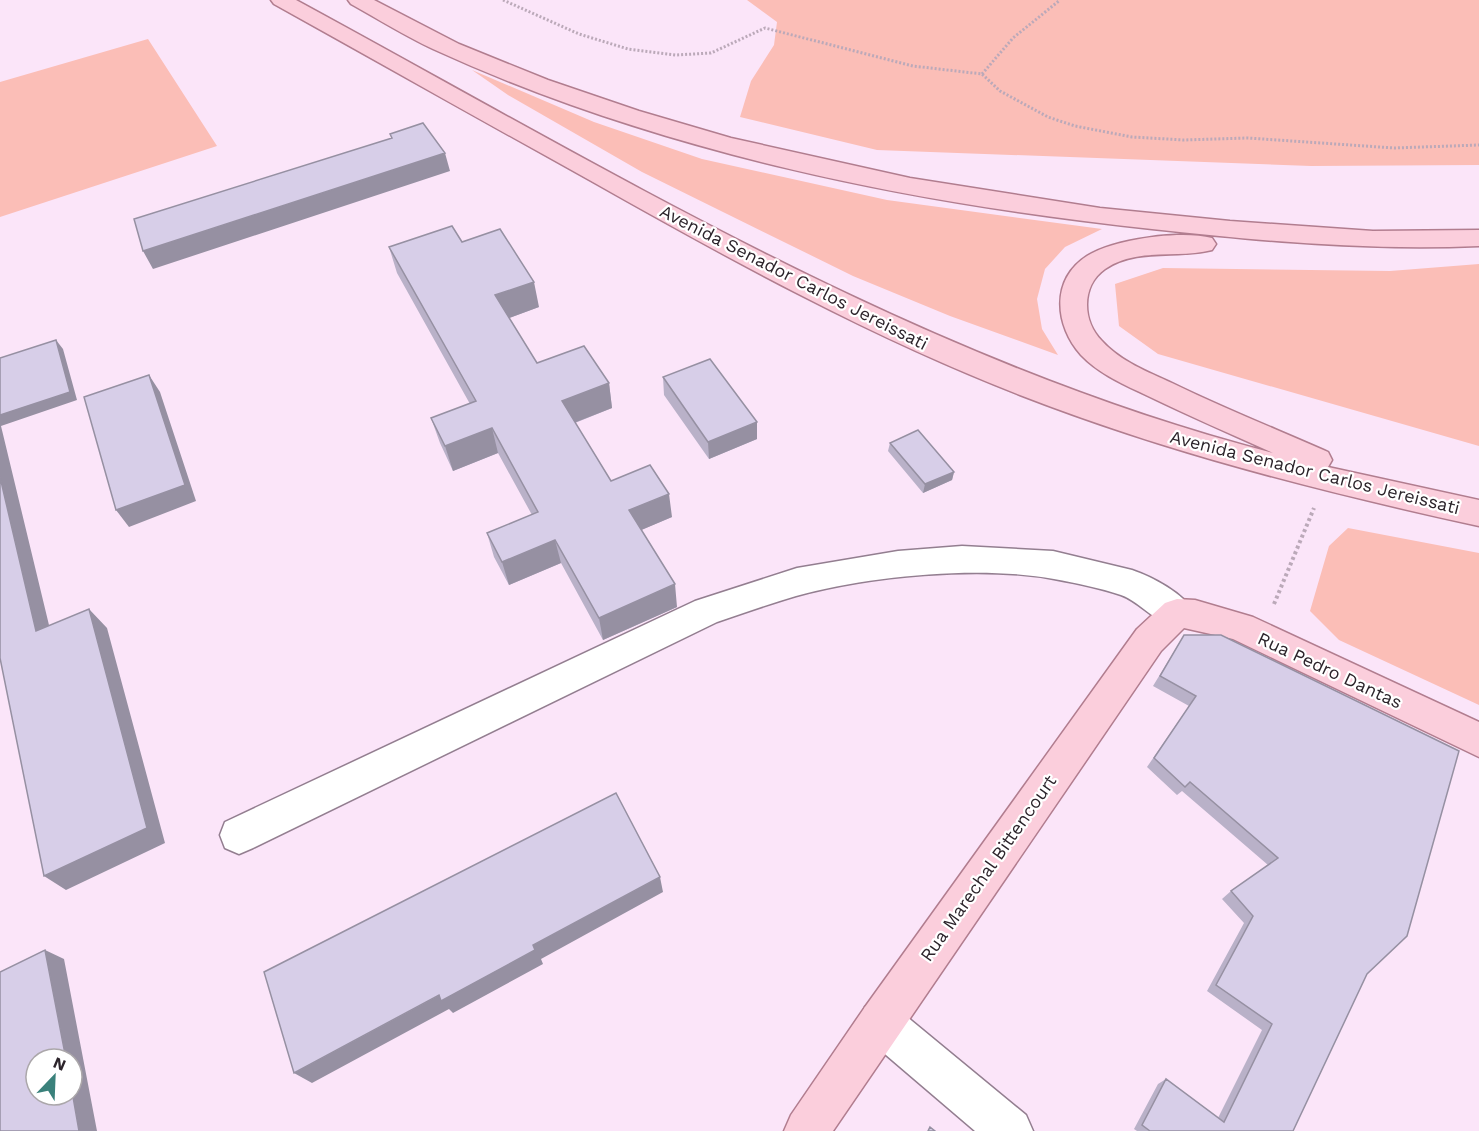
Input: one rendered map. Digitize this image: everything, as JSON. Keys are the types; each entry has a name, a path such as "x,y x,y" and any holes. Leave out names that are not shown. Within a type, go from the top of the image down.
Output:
{"main road":[{"name":"Avenida Senador Carlos Jereissati","path":"281,0 702,233 856,313 934,347 1039,391 1171,436 1251,459 1479,513"},
{"path":"358,0 448,48 529,81 646,121 808,165 1089,216 1260,232 1432,241"},
{"path":"1384,490 1135,378 1093,350 1076,325 1071,300 1077,283 1093,265 1122,251 1162,245 1374,239 1432,241 1479,238"},
{"name":"Rua Pedro Dantas","path":"1177,613 1221,620 1261,636 1479,740"},
{"name":"Rua Marechal Bittencourt","path":"807,1131 880,1022 1149,640 1177,613"}],"street":[{"path":"239,835 706,611 797,582 898,564 962,559 1053,565 1132,584 1177,613"},
{"path":"880,1022 1010,1131"}],"path":[{"path":"503,0 579,34 628,49 676,56 711,52 765,28 913,66 982,74 994,88 1033,110 1084,128 1131,138 1183,140 1254,137 1366,148 1479,145"},
{"path":"982,74 1013,38 1060,0"},
{"path":"1261,636 1314,508"}],"shaded area":[{"path":"747,0 1479,0 1479,165 1311,166 877,150 740,117 751,81 774,45 777,22"},
{"path":"148,39 217,146 0,217 0,82"},
{"path":"472,70 594,122 702,159 887,200 1102,229 1065,247 1045,269 1037,299 1042,329 1058,355 950,316 853,276 642,172 508,95"},
{"path":"1479,264 1479,446 1158,354 1119,326 1115,284 1163,268 1390,271"},
{"path":"1348,528 1479,553 1479,705 1339,640 1310,611 1329,546"}],"building":[{"path":"423,123 445,153 143,251 134,219 392,138 390,134"},
{"path":"452,226 462,242 500,229 534,282 495,295 537,363 584,346 609,383 562,401 611,481 650,465 669,494 629,510 675,584 599,618 555,540 502,562 487,533 538,512 492,428 445,446 431,418 476,401 389,247"},
{"path":"56,340 70,392 0,415 0,358"},
{"path":"710,359 757,422 708,442 663,377"},
{"path":"149,375 185,485 116,510 84,397"},
{"path":"918,430 954,472 925,484 890,443"},
{"path":"0,477 36,631 89,609 147,828 44,876 0,658"},
{"path":"1184,635 1221,635 1459,751 1407,936 1367,974 1293,1131 1150,1131 1142,1125 1166,1079 1224,1122 1272,1024 1216,985 1253,916 1231,891 1278,858 1190,782 1185,787 1154,758 1196,696 1160,676"},
{"path":"616,793 660,877 533,945 535,950 441,1001 439,995 294,1073 264,972"},
{"path":"45,950 64,1047 24,1047 24,1107 75,1107 79,1131 0,1131 0,972"}]}
